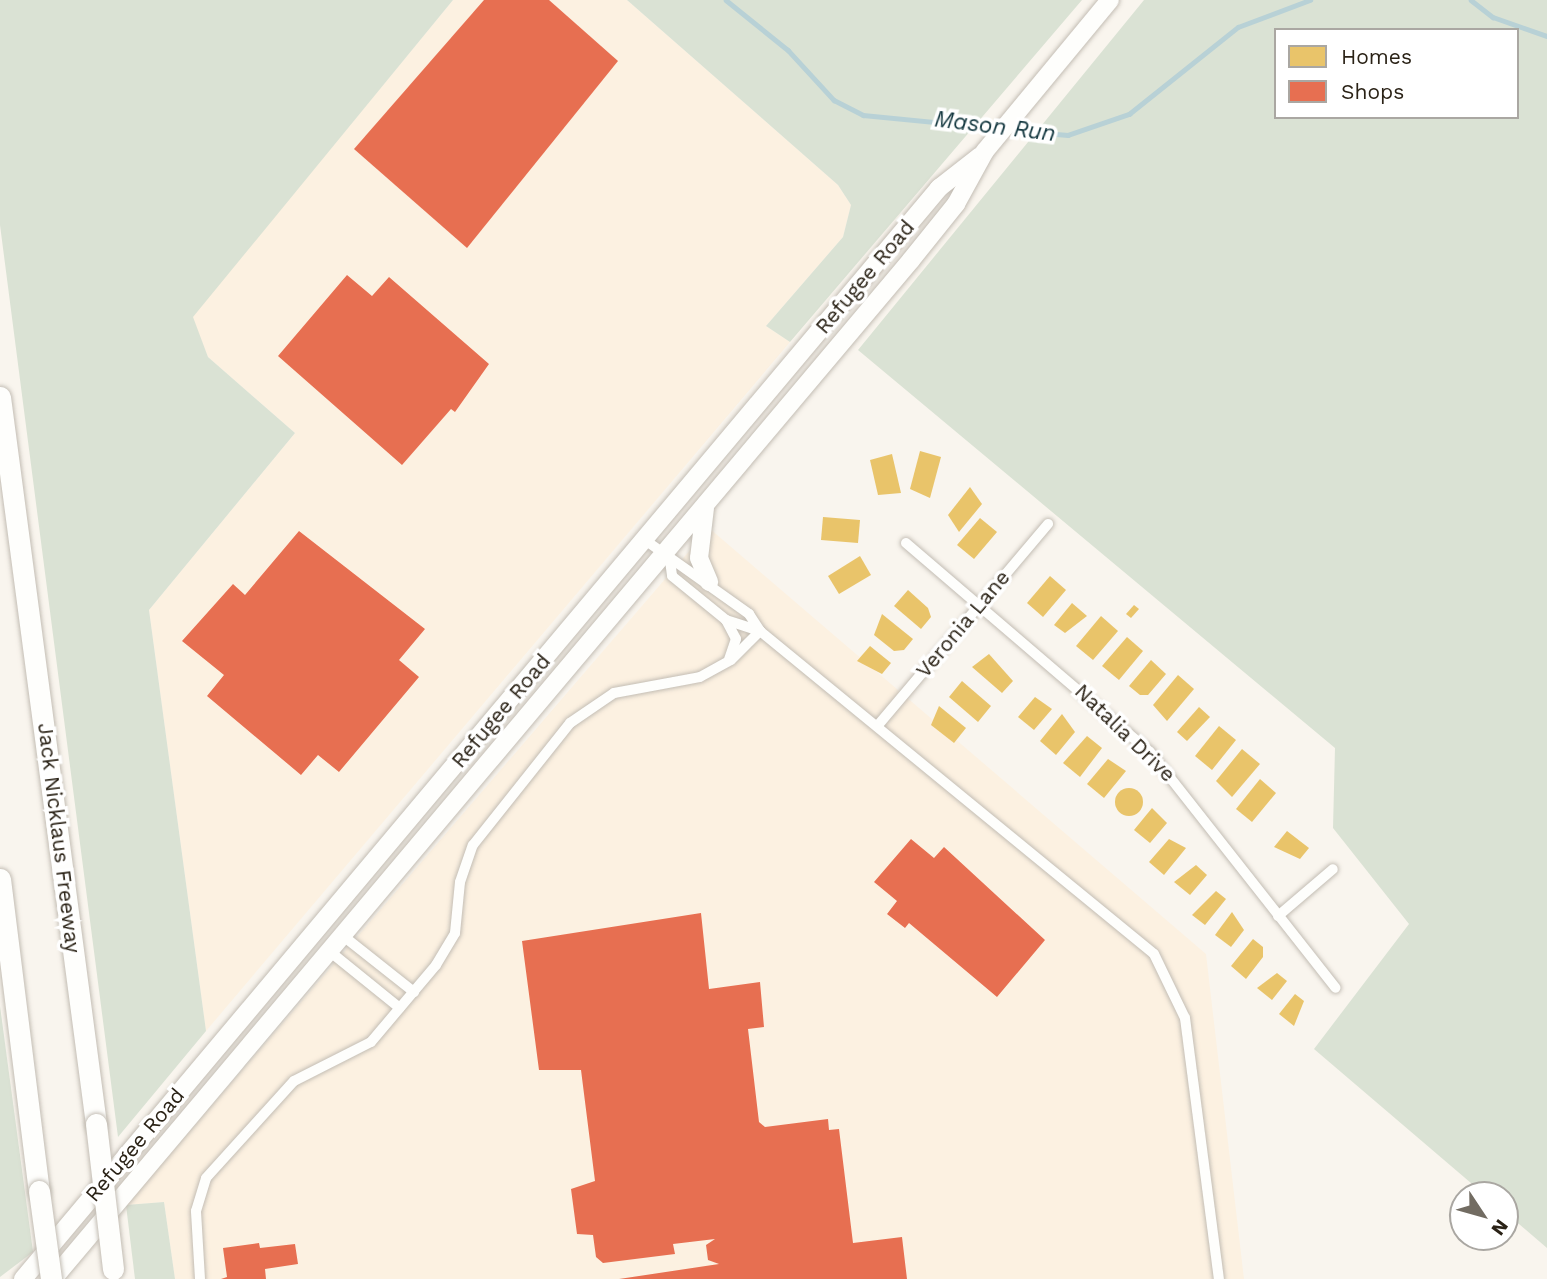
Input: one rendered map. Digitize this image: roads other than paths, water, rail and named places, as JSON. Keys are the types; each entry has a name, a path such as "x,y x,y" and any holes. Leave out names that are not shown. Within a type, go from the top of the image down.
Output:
{"highway":[{"name":"Jack Nicklaus Freeway","path":"0,397 96,1124 113,1274"},
{"path":"0,879 52,1279"}],"main road":[{"name":"Refugee Road","path":"52,1279 328,950 666,558 706,504 956,204 990,146 1110,0"},
{"name":"Refugee Road","path":"23,1279 939,188 990,146"},
{"path":"706,504 699,558 709,582"}],"street":[{"name":"Veronia Lane","path":"879,724 1048,524"},
{"path":"645,540 666,558 684,562 749,614 760,631 879,724 1144,943 1162,965 1185,1018 1219,1279"},
{"name":"Natalia Drive","path":"906,543 1150,752 1336,988"},
{"path":"666,558 672,576 726,620 760,631"},
{"path":"726,620 736,643 727,662"},
{"path":"200,1279 196,1203 210,1173 294,1081 361,1050 414,992 453,938 460,882 473,845 575,718 614,693 689,681 727,662 760,631"},
{"path":"1278,916 1333,869"},
{"path":"342,935 414,992"},
{"path":"328,950 400,1008"}],"waterway":[{"name":"Mason Run","path":"726,0 788,50 834,100 863,115 996,128"},
{"name":"Mason Run","path":"1008,130 1068,135 1129,114 1238,27 1310,0"},
{"name":"Mason Run","path":"1471,0 1493,17 1547,36"}]}
